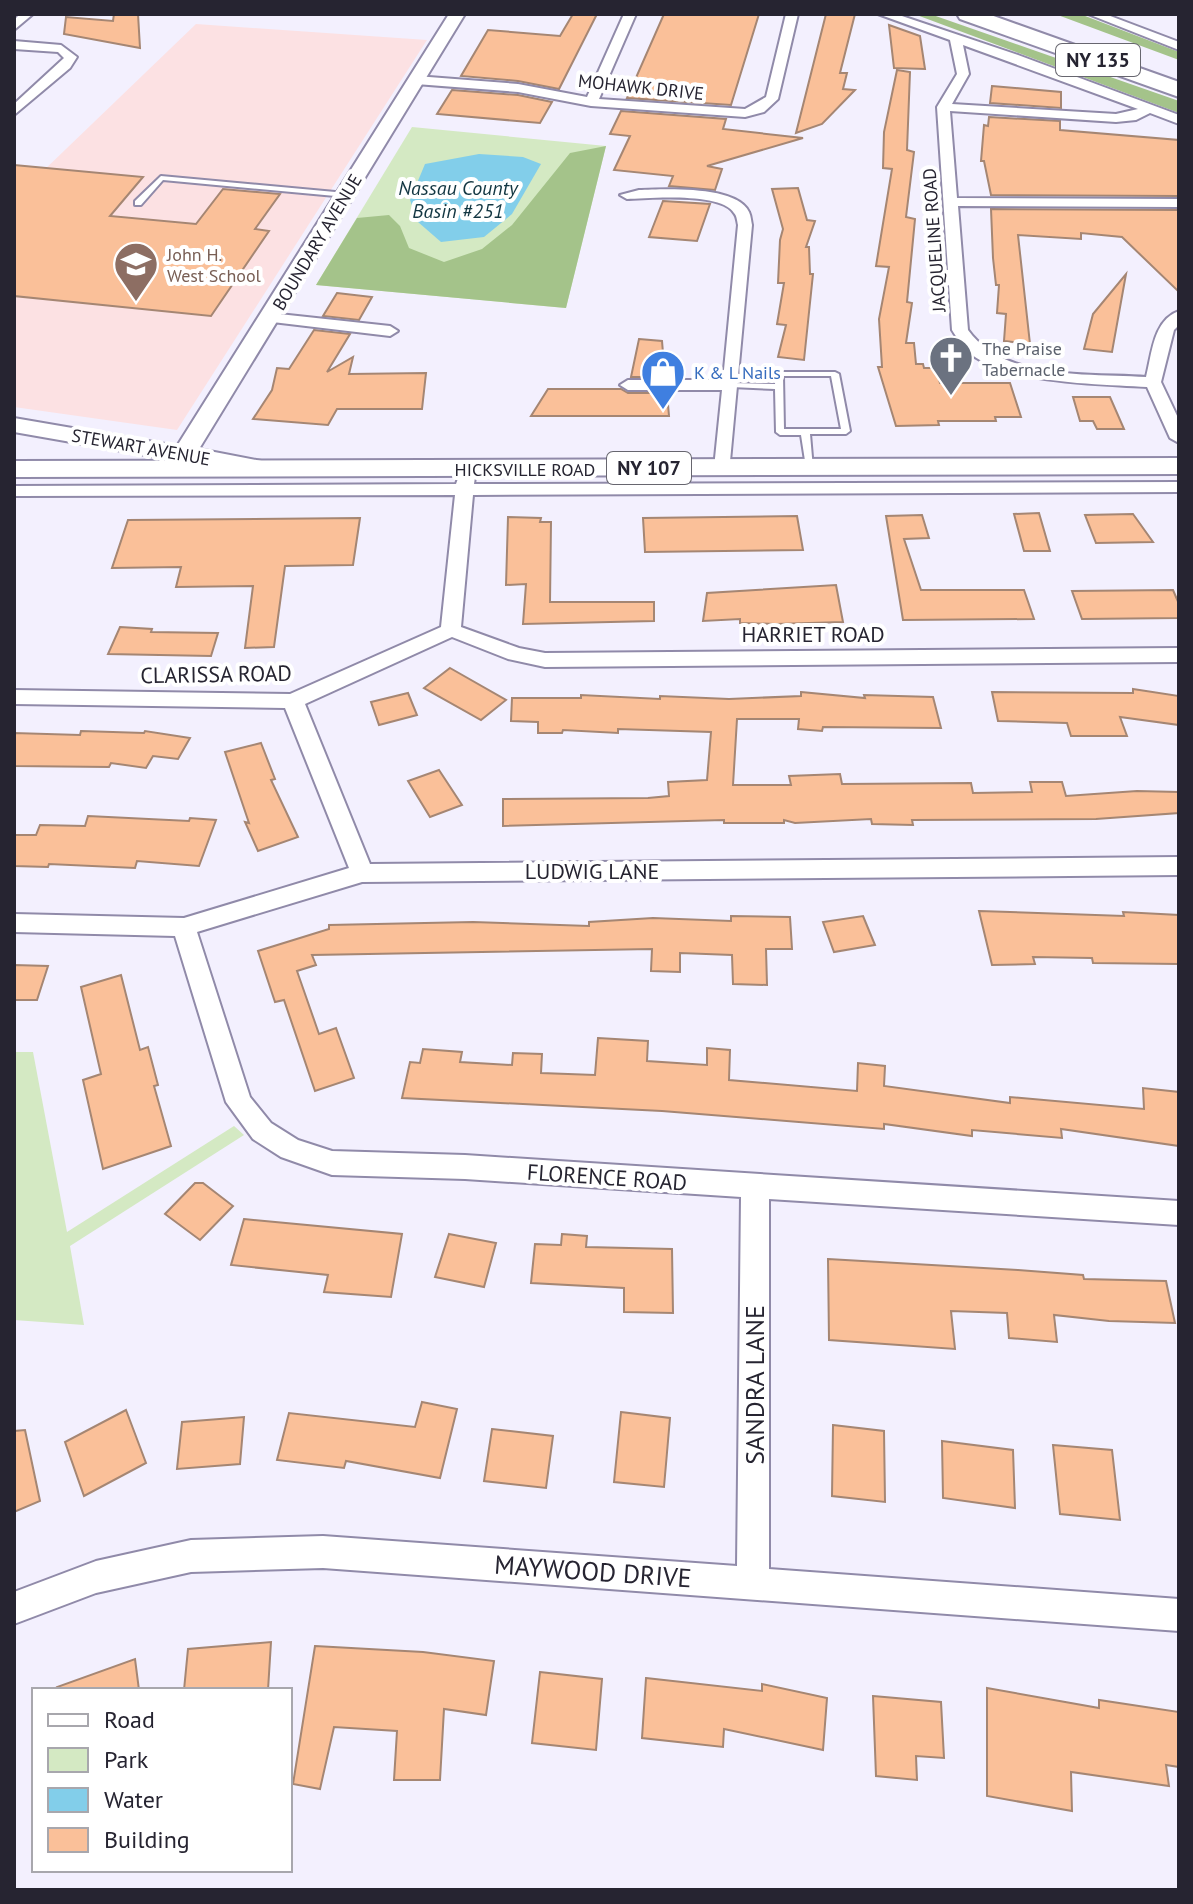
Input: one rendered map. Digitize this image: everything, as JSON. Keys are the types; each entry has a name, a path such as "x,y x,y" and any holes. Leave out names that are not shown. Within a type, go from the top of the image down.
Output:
{"highway":[{"path":"959,14 1020,20"},
{"name":"NY 135","path":"968,14 1020,20 1179,73"},
{"name":"NY 135","path":"1020,20 1179,90"}],"main road":[{"name":"BOUNDARY AVENUE","path":"179,461 457,14"},
{"name":"STEWART AVENUE","path":"14,425 179,461"},
{"name":"HICKSVILLE ROAD","path":"14,469 179,461 465,481 723,468 1179,466"}],"street":[{"path":"14,26 27,14"},
{"path":"591,102 630,14"},
{"name":"MOHAWK DRIVE","path":"416,80 518,88 591,102 724,113 759,109 772,99 792,14"},
{"path":"884,14 1179,120"},
{"path":"1094,14 1179,46"},
{"path":"956,39 963,74 943,107 1116,118 1131,117 1149,109"},
{"path":"14,45 61,49 71,57 14,111"},
{"name":"JACQUELINE ROAD","path":"943,107 960,330 972,350 995,362 1021,370 1153,382"},
{"path":"627,195 713,198 734,206 742,213 745,225 723,468"},
{"path":"952,202 1179,203"},
{"path":"1179,316 1166,329 1153,382 1179,438"},
{"path":"270,318 390,331"},
{"path":"628,385 731,385"},
{"path":"451,630 465,481"},
{"name":"HICKSVILLE ROAD","path":"14,491 465,481 1179,487"},
{"name":"HARRIET ROAD","path":"451,630 515,654 545,660 1179,655"},
{"name":"CLARISSA ROAD","path":"14,697 293,701 451,630"},
{"path":"293,701 362,873"},
{"name":"LUDWIG LANE","path":"14,923 184,927 362,873 1179,866"},
{"name":"FLORENCE ROAD","path":"184,927 239,1102 262,1131 290,1149 332,1163 465,1167 1179,1213"},
{"name":"SANDRA LANE","path":"753,1582 755,1187"},
{"name":"MAYWOOD DRIVE","path":"14,1608 96,1577 206,1556 323,1552 1179,1615"}],"lane":[{"path":"138,203 161,178 346,195"},
{"path":"779,374 835,374 846,431 805,432 780,432 779,374"},
{"path":"731,385 779,387"},
{"path":"805,432 810,467"}],"shaded area":[{"name":"John H. West School","path":"196,24 427,40 177,430 14,407 14,199"}],"green space":[{"path":"914,14 930,14 1179,101 1179,113"},
{"path":"1055,14 1080,14 1179,52 1179,60"},
{"path":"412,127 606,146 566,308 316,285"},
{"path":"606,146 566,308 316,285 357,218 389,215 400,226 409,248 444,262 482,249 512,225 570,153"},
{"path":"14,1052 33,1052 67,1232 234,1126 244,1135 70,1246 84,1325 14,1320"}],"water":[{"name":"Nassau County Basin #251","path":"479,154 523,157 541,164 512,214 484,237 441,242 418,222 410,200 425,164"}],"building":[{"path":"114,14 138,14 140,48 64,34 66,17 113,21"},
{"path":"573,14 597,14 559,89 518,81 461,76 488,30 560,36"},
{"path":"664,14 759,14 731,105 627,98"},
{"path":"826,14 855,14 840,73 847,73 843,89 855,90 822,124 796,133"},
{"path":"889,25 920,36 925,69 894,68"},
{"path":"897,70 910,72 907,150 914,152 906,217 915,219 907,302 912,303 906,343 914,343 916,364 936,368 940,383 1010,383 1021,417 896,426 878,367 882,367 879,319 889,267 876,266 892,169 883,168 884,132"},
{"path":"992,86 1061,92 1061,108 990,103"},
{"path":"452,90 518,95 552,102 540,123 437,114"},
{"path":"621,111 726,119 723,129 803,138 707,166 722,169 715,190 669,186 673,176 614,170 630,136 610,134"},
{"path":"989,117 1060,121 1060,130 1179,140 1179,196 991,195 984,161 981,161 984,125 988,126"},
{"path":"14,165 143,177 110,216 196,224 223,189 280,194 255,229 269,231 211,316 14,296"},
{"path":"798,188 807,220 815,221 806,247 809,247 810,274 813,274 804,360 778,357 786,325 777,324 784,283 778,283 783,229 772,189"},
{"path":"663,201 710,204 697,241 649,237"},
{"path":"991,209 1179,210 1179,292 1122,237 1081,233 1081,239 1018,235 1030,344 1004,341 1006,314 997,313 999,285 996,285 993,258"},
{"path":"1126,274 1112,352 1084,349 1093,314"},
{"path":"337,293 372,297 359,320 323,316"},
{"path":"314,330 350,334 327,372 353,357 349,374 426,373 422,409 337,409 328,425 253,419 272,390 277,368 289,369"},
{"path":"639,339 662,341 665,377 631,377"},
{"path":"548,389 621,389 628,393 667,393 669,416 531,416"},
{"path":"1073,397 1110,397 1124,429 1097,429 1093,421 1080,421"},
{"path":"1039,513 1050,551 1024,551 1014,514"},
{"path":"1133,514 1153,542 1096,543 1085,515"},
{"path":"922,515 929,538 904,539 921,590 1024,590 1034,619 903,620 886,516"},
{"path":"797,516 803,550 645,552 643,518"},
{"path":"508,517 541,518 540,522 551,522 550,602 654,602 654,621 523,624 526,584 506,585"},
{"path":"360,518 353,565 285,566 274,647 245,648 253,586 176,587 181,567 112,568 128,520"},
{"path":"836,585 843,622 776,624 740,623 740,619 703,621 707,593"},
{"path":"1173,590 1179,604 1179,618 1082,619 1072,591"},
{"path":"120,627 152,629 151,632 218,633 211,656 108,654"},
{"path":"450,668 506,700 481,720 424,688"},
{"path":"1133,689 1179,696 1179,725 1120,717 1127,736 1071,736 1067,723 998,721 992,692 1133,693"},
{"path":"801,692 865,698 864,695 933,697 941,728 823,727 822,731 798,729 799,719 737,719 733,785 791,785 789,776 840,774 842,784 971,783 973,793 1032,792 1030,782 1062,782 1066,796 1137,791 1179,792 1179,813 1096,819 912,820 913,825 872,824 871,819 795,823 784,820 784,823 724,823 724,820 503,826 503,799 648,798 669,796 668,782 707,780 711,732 618,729 618,733 563,730 562,733 538,733 538,722 511,721 512,698 581,698 581,695 729,699 801,696"},
{"path":"408,693 417,715 379,725 371,702"},
{"path":"81,731 145,731 190,738 178,759 153,756 146,768 111,763 109,767 14,766 14,733 80,735"},
{"path":"261,743 275,779 271,780 298,837 258,851 245,822 249,823 225,752"},
{"path":"439,770 462,805 430,817 408,781"},
{"path":"88,816 216,820 199,866 137,861 135,868 49,864 48,867 14,866 14,835 36,835 40,825 85,826"},
{"path":"979,911 1179,915 1179,964 1093,963 1092,958 1033,957 1035,964 992,965"},
{"path":"731,916 790,917 792,949 766,949 767,985 733,984 732,955 680,953 680,972 651,971 652,949 312,955 316,965 297,971 319,1034 336,1028 354,1078 315,1091 284,1000 275,1002 258,951 329,929 329,925 473,922 589,926 589,922 653,918 731,921"},
{"path":"863,916 875,945 834,952 823,922"},
{"path":"14,965 48,966 37,1000 14,1000"},
{"path":"121,975 140,1050 148,1047 158,1085 154,1086 171,1146 103,1169 83,1080 101,1074 81,987"},
{"path":"598,1038 648,1041 647,1061 707,1065 707,1048 730,1050 729,1080 857,1091 858,1063 885,1066 884,1086 1010,1103 1010,1097 1144,1109 1143,1088 1179,1092 1179,1146 1061,1129 1062,1138 972,1130 972,1136 884,1124 884,1129 662,1111 402,1098 410,1062 420,1063 423,1049 462,1052 460,1062 512,1065 513,1053 542,1054 541,1073 595,1075"},
{"path":"195,1183 203,1183 233,1206 200,1240 165,1214"},
{"path":"244,1219 402,1234 391,1297 324,1292 328,1275 231,1265"},
{"path":"449,1234 496,1243 484,1287 435,1277"},
{"path":"562,1234 587,1236 586,1247 672,1249 673,1313 624,1312 624,1288 531,1283 535,1244 561,1245"},
{"path":"828,1259 1083,1275 1084,1279 1166,1281 1175,1323 1054,1315 1057,1342 1009,1338 1007,1313 951,1311 955,1349 829,1340"},
{"path":"422,1402 457,1409 440,1478 346,1461 344,1468 277,1460 289,1413 415,1427"},
{"path":"126,1410 146,1463 84,1496 65,1442"},
{"path":"621,1412 670,1418 664,1487 614,1482"},
{"path":"244,1417 240,1464 177,1469 182,1422"},
{"path":"833,1425 884,1431 885,1502 832,1496"},
{"path":"492,1429 553,1436 546,1488 484,1481"},
{"path":"25,1430 40,1501 14,1512 14,1431"},
{"path":"942,1441 1013,1450 1015,1508 943,1498"},
{"path":"1053,1445 1112,1450 1120,1520 1060,1514"},
{"path":"271,1642 268,1688 184,1688 188,1649"},
{"path":"315,1646 423,1652 494,1661 486,1715 444,1709 440,1780 394,1780 397,1731 334,1727 320,1789 293,1784"},
{"path":"135,1659 139,1688 57,1687"},
{"path":"540,1672 602,1679 596,1750 532,1743"},
{"path":"646,1678 762,1691 762,1684 827,1698 823,1750 724,1729 723,1747 642,1738"},
{"path":"987,1688 1099,1708 1099,1700 1179,1712 1179,1767 1166,1765 1169,1786 1071,1772 1072,1811 987,1796"},
{"path":"873,1696 941,1702 944,1758 916,1756 917,1780 876,1776"}],"place":[{"name":"John H. West School","path":"136,303"},
{"name":"The Praise Tabernacle","path":"951,397"},
{"name":"K & L Nails","path":"663,411"}]}
